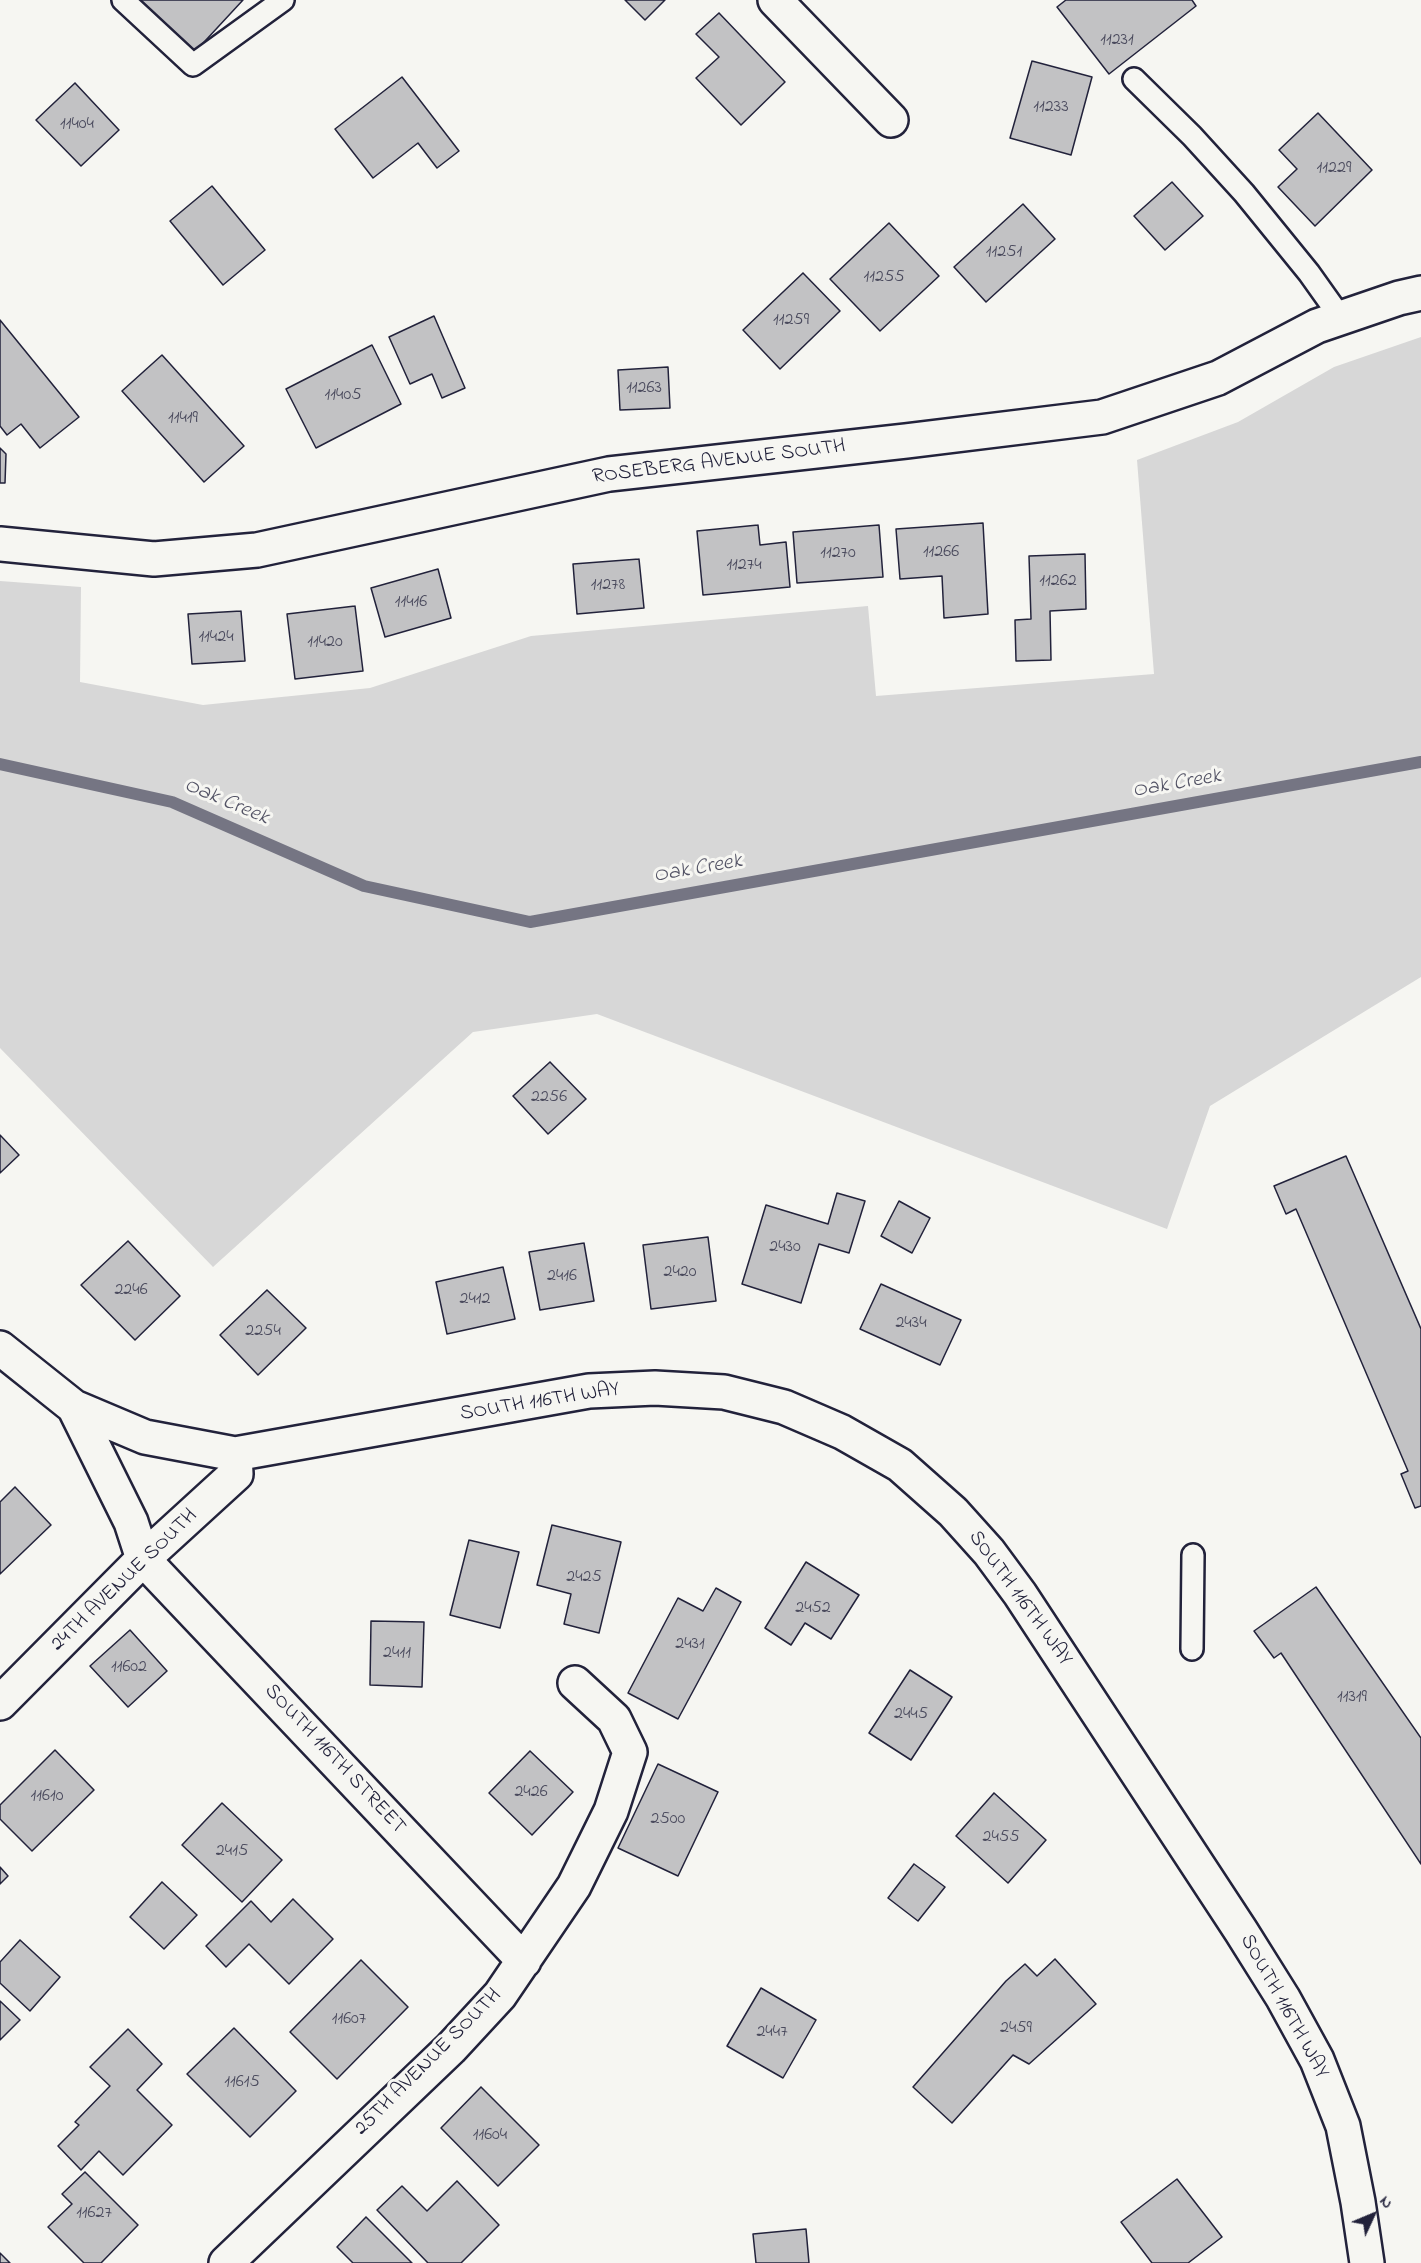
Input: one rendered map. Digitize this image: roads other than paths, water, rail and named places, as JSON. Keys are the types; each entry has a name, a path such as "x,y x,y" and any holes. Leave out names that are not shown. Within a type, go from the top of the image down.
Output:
{"street":[{"path":"775,0 891,120"},
{"name":"ROSEBERG AVENUE SOUTH","path":"0,544 154,559 257,550 609,474 1102,417 1218,378 1317,326 1421,293"},
{"path":"0,1348 74,1407 146,1437 235,1454"},
{"name":"SOUTH 116TH WAY","path":"235,1454 589,1391 655,1388 724,1392 784,1407 842,1432 900,1465 953,1512 989,1552 1020,1594 1283,1998 1317,2060 1343,2126 1367,2263"},
{"path":"74,1407 131,1522 143,1560"},
{"name":"24TH AVENUE SOUTH","path":"0,1703 143,1560 236,1474 235,1454"},
{"name":"SOUTH 116TH STREET","path":"143,1560 524,1961"},
{"name":"25TH AVENUE SOUTH","path":"226,2263 451,2048 500,1995 574,1886 611,1811 630,1752 614,1719 575,1683"}],"lane":[{"path":"123,0 193,65 283,0"},
{"path":"1134,78 1192,136 1244,193 1309,273 1341,318"},
{"path":"1192,1649 1193,1555"}],"waterway":[{"name":"Oak Creek","path":"0,764 172,802 364,886 530,922 1421,762"}]}
